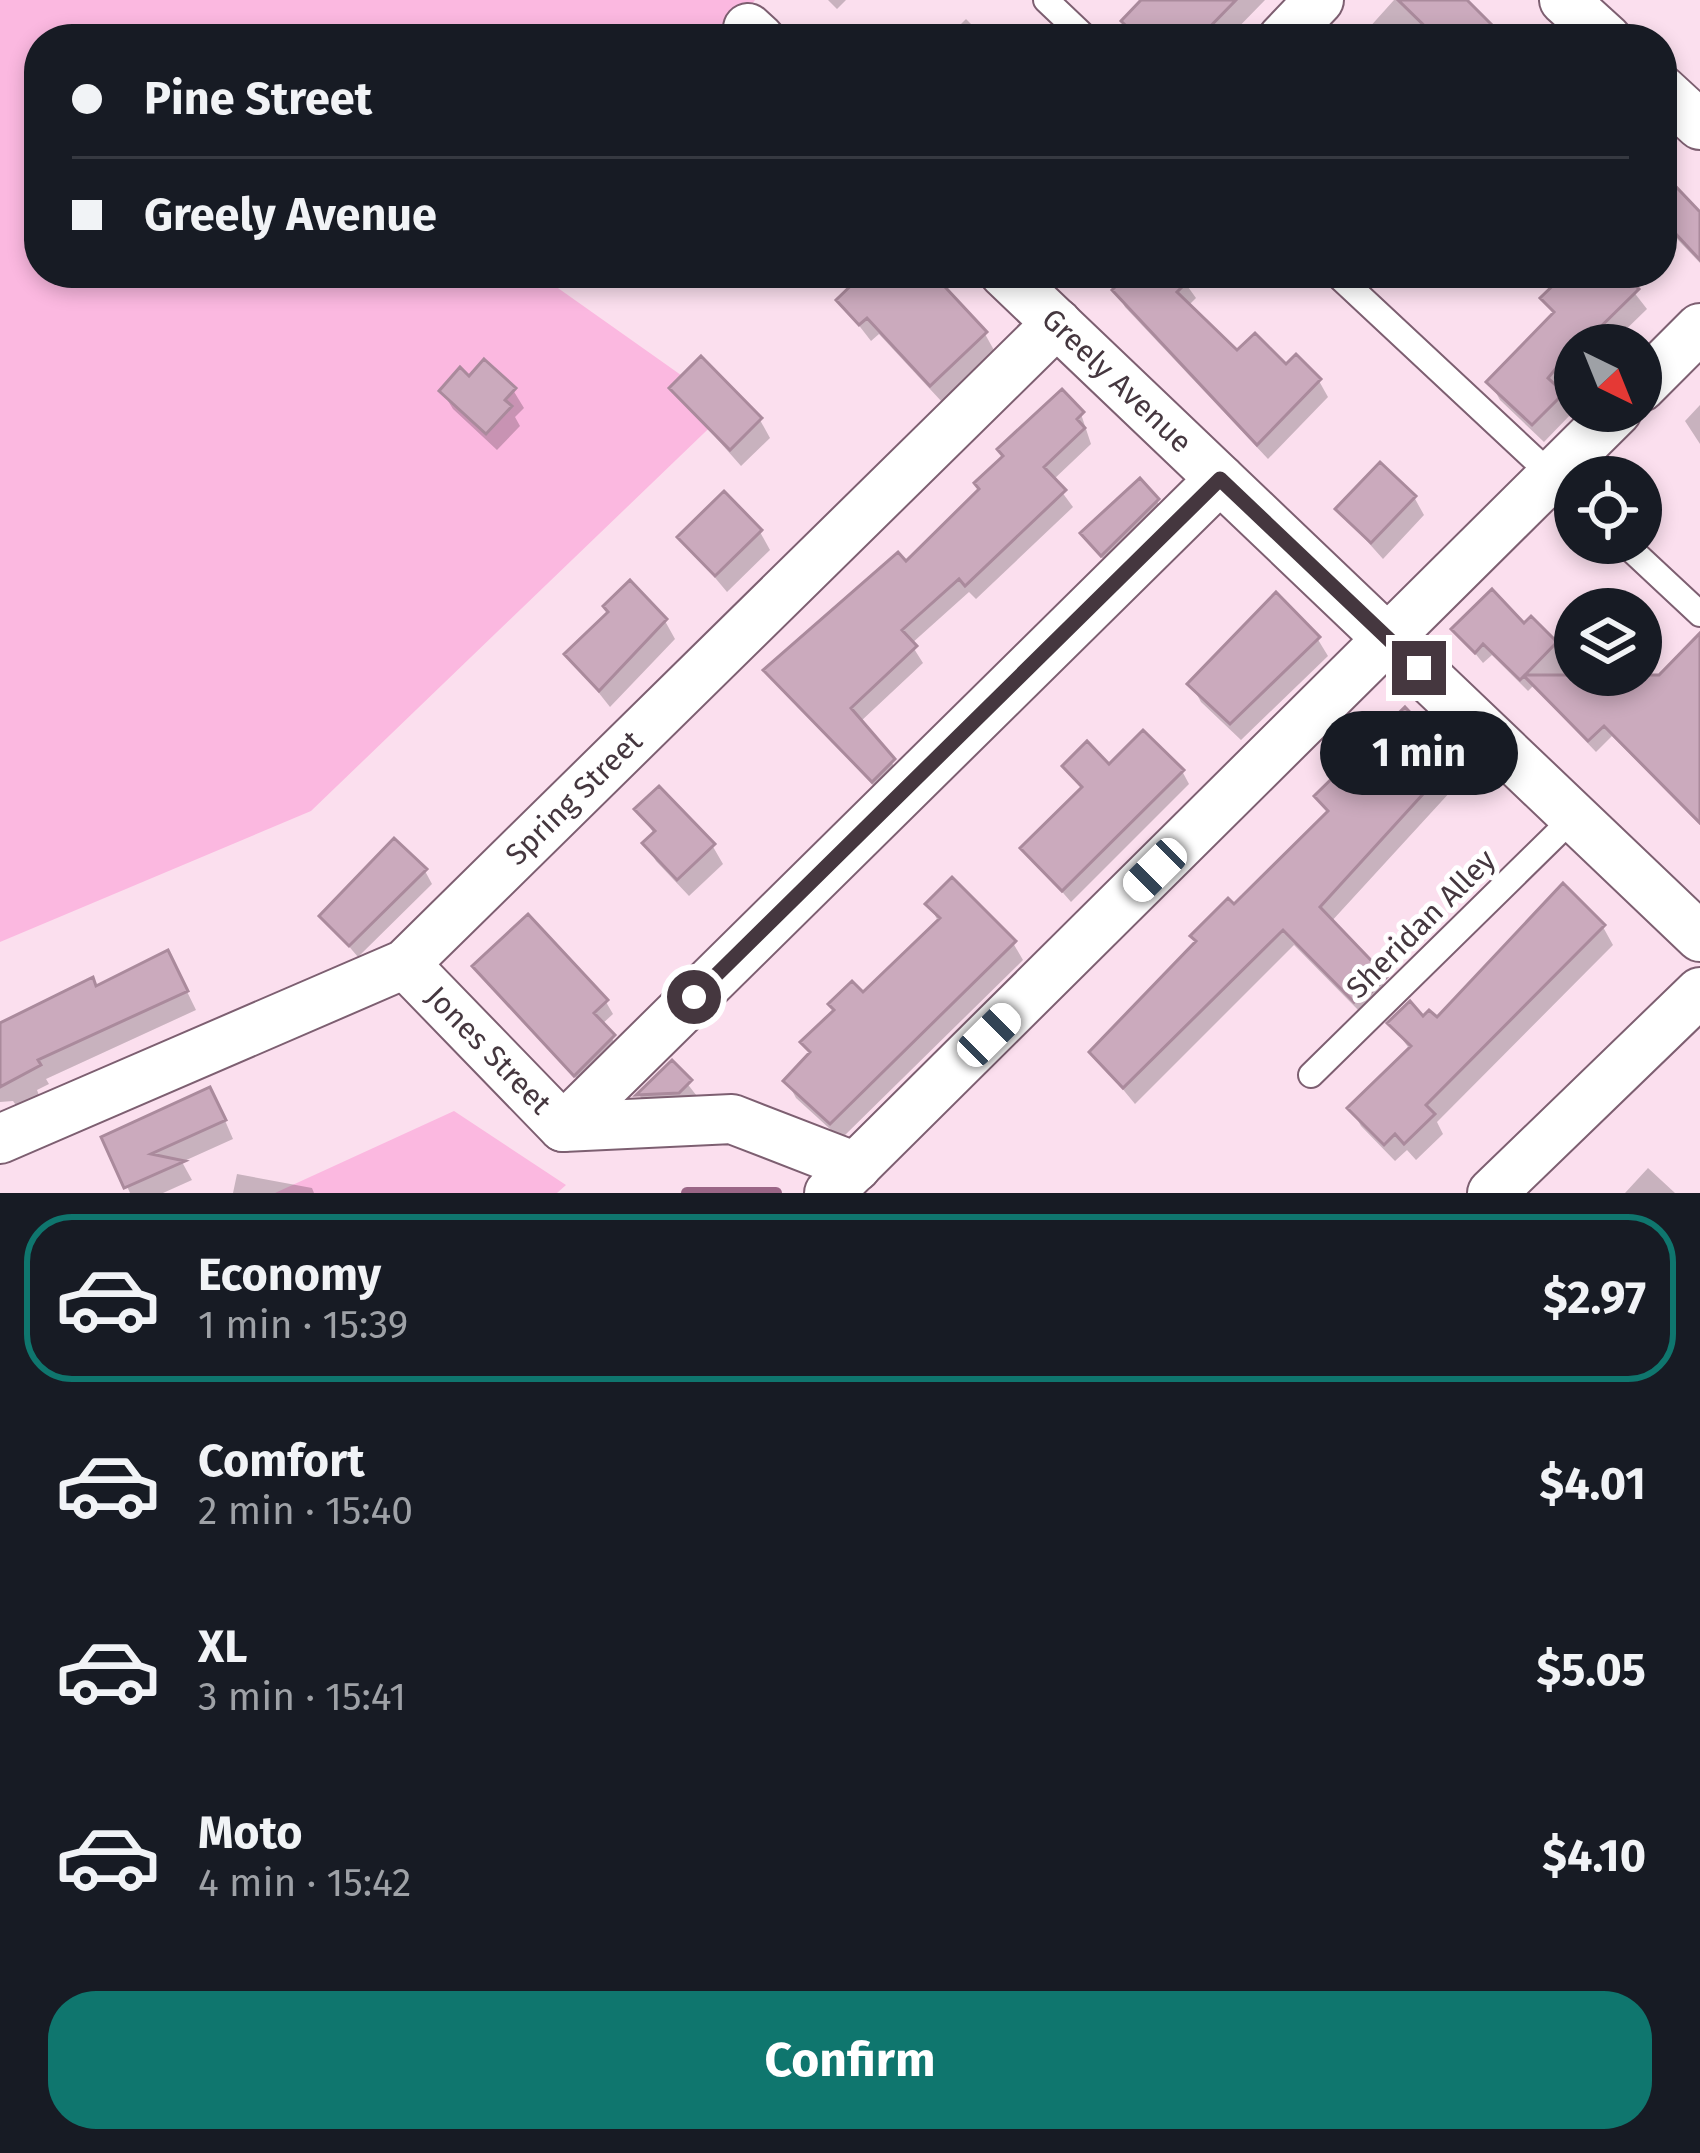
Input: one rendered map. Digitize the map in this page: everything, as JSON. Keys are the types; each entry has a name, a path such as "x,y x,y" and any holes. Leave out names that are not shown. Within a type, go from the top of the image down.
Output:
{"street":[{"path":"1296,24 1319,0"},
{"path":"1564,0 1590,24"},
{"path":"1677,104 1700,125"},
{"name":"Greely Avenue","path":"1039,292 1220,479 1700,937"},
{"name":"Spring Street","path":"0,1139 405,964 1039,292"},
{"path":"1662,366 1700,328"},
{"path":"562,1127 1220,479"},
{"path":"843,1180 1388,639 1554,494"},
{"name":"Jones Street","path":"405,964 562,1127 732,1119 843,1180"},
{"path":"1492,1193 1700,992"}],"lane":[{"path":"1046,0 1071,24"},
{"path":"1351,288 1554,478"},
{"path":"1646,564 1700,614"},
{"name":"Sheridan Alley","path":"1311,1075 1574,817"}],"shaded area":[{"path":"0,0 755,0 738,24 24,24 24,288 558,288 729,409 311,811 0,942"},
{"path":"454,1111 566,1185 557,1193 275,1193"}],"building":[{"path":"1141,0 1236,0 1213,24 1121,21"},
{"path":"1398,0 1467,0 1491,24 1423,24"},
{"path":"1677,188 1700,212 1700,260 1677,235"},
{"path":"848,288 946,288 987,332 930,386 867,318 859,325 836,300"},
{"path":"1181,288 1177,292 1237,350 1255,333 1286,364 1296,354 1321,379 1257,445 1112,290"},
{"path":"1550,288 1639,289 1603,324 1554,324 1554,371 1548,378 1554,384 1554,403 1532,425 1486,382 1554,312 1540,298"},
{"path":"701,356 762,418 730,450 669,388"},
{"path":"484,359 516,388 505,400 512,406 486,434 439,391 460,367 469,376"},
{"path":"1062,389 1084,412 1077,419 1085,428 1044,467 1066,490 965,586 959,579 902,630 917,646 851,708 895,759 872,782 763,670 898,552 906,561 979,489 974,483 1003,456 997,449"},
{"path":"1380,462 1416,496 1371,543 1335,509"},
{"path":"1140,478 1159,499 1101,556 1080,533"},
{"path":"724,491 762,530 715,576 677,537"},
{"path":"630,580 667,619 599,691 564,654 608,612 603,606"},
{"path":"1492,589 1524,623 1531,616 1554,639 1554,645 1525,675 1554,675 1554,696 1662,696 1662,672 1700,633 1700,823 1604,726 1588,741 1524,676 1520,680 1483,644 1475,653 1451,629"},
{"path":"1276,592 1320,637 1230,724 1187,684"},
{"path":"1405,707 1455,759 1320,907 1387,977 1363,1000 1359,996 1354,1002 1283,930 1123,1088 1089,1052 1196,941 1190,936 1228,898 1234,904 1328,811 1314,796"},
{"path":"1143,730 1184,770 1062,891 1020,848 1082,787 1062,766 1087,741 1109,764"},
{"path":"659,786 715,844 677,880 642,843 655,831 634,809"},
{"path":"394,838 427,869 349,946 319,916"},
{"path":"952,877 1016,941 830,1124 783,1081 810,1052 800,1042 834,1010 828,1004 852,981 863,992 940,918 925,904"},
{"path":"1563,883 1605,925 1426,1105 1435,1114 1404,1144 1395,1134 1384,1145 1347,1108 1411,1046 1387,1023 1410,1001 1423,1016 1429,1010 1437,1017"},
{"path":"528,914 608,1000 594,1013 615,1035 574,1076 472,966"},
{"path":"168,950 188,991 38,1060 41,1065 0,1087 0,1023 93,977 96,986"},
{"path":"672,1060 692,1080 679,1093 636,1095"},
{"path":"210,1087 226,1120 151,1154 185,1161 124,1188 101,1137"}],"waterway":[{"path":"687,1193 776,1193"}],"route":[{"path":"694,997 1220,479 1419,668"}]}
